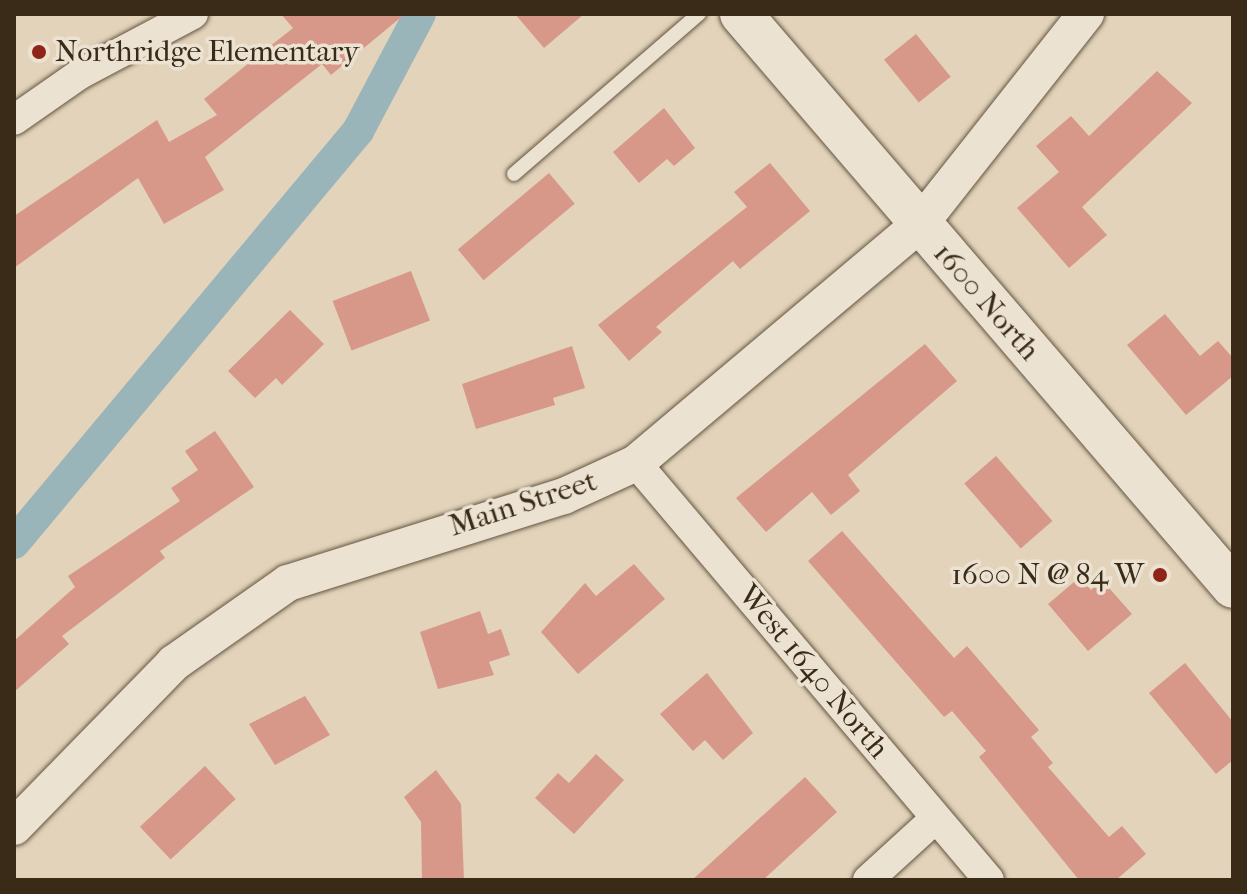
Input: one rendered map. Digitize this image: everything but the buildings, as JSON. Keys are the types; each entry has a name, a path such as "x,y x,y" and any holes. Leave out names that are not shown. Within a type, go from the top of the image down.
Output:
{"main road":[{"name":"1600 North","path":"741,14 1233,587"}],"street":[{"path":"14,120 80,74 193,14"},
{"name":"Main Street","path":"14,827 174,663 288,583 564,496 636,463 920,224 1074,19"},
{"name":"West 1640 North","path":"636,463 989,880"},
{"path":"868,880 936,818"}],"lane":[{"path":"514,174 699,14"}],"waterway":[{"path":"14,543 358,131 420,14"}],"place":[{"name":"Northridge Elementary","path":"39,52"},
{"name":"1600 N @ 84 W","path":"1160,575"}]}
